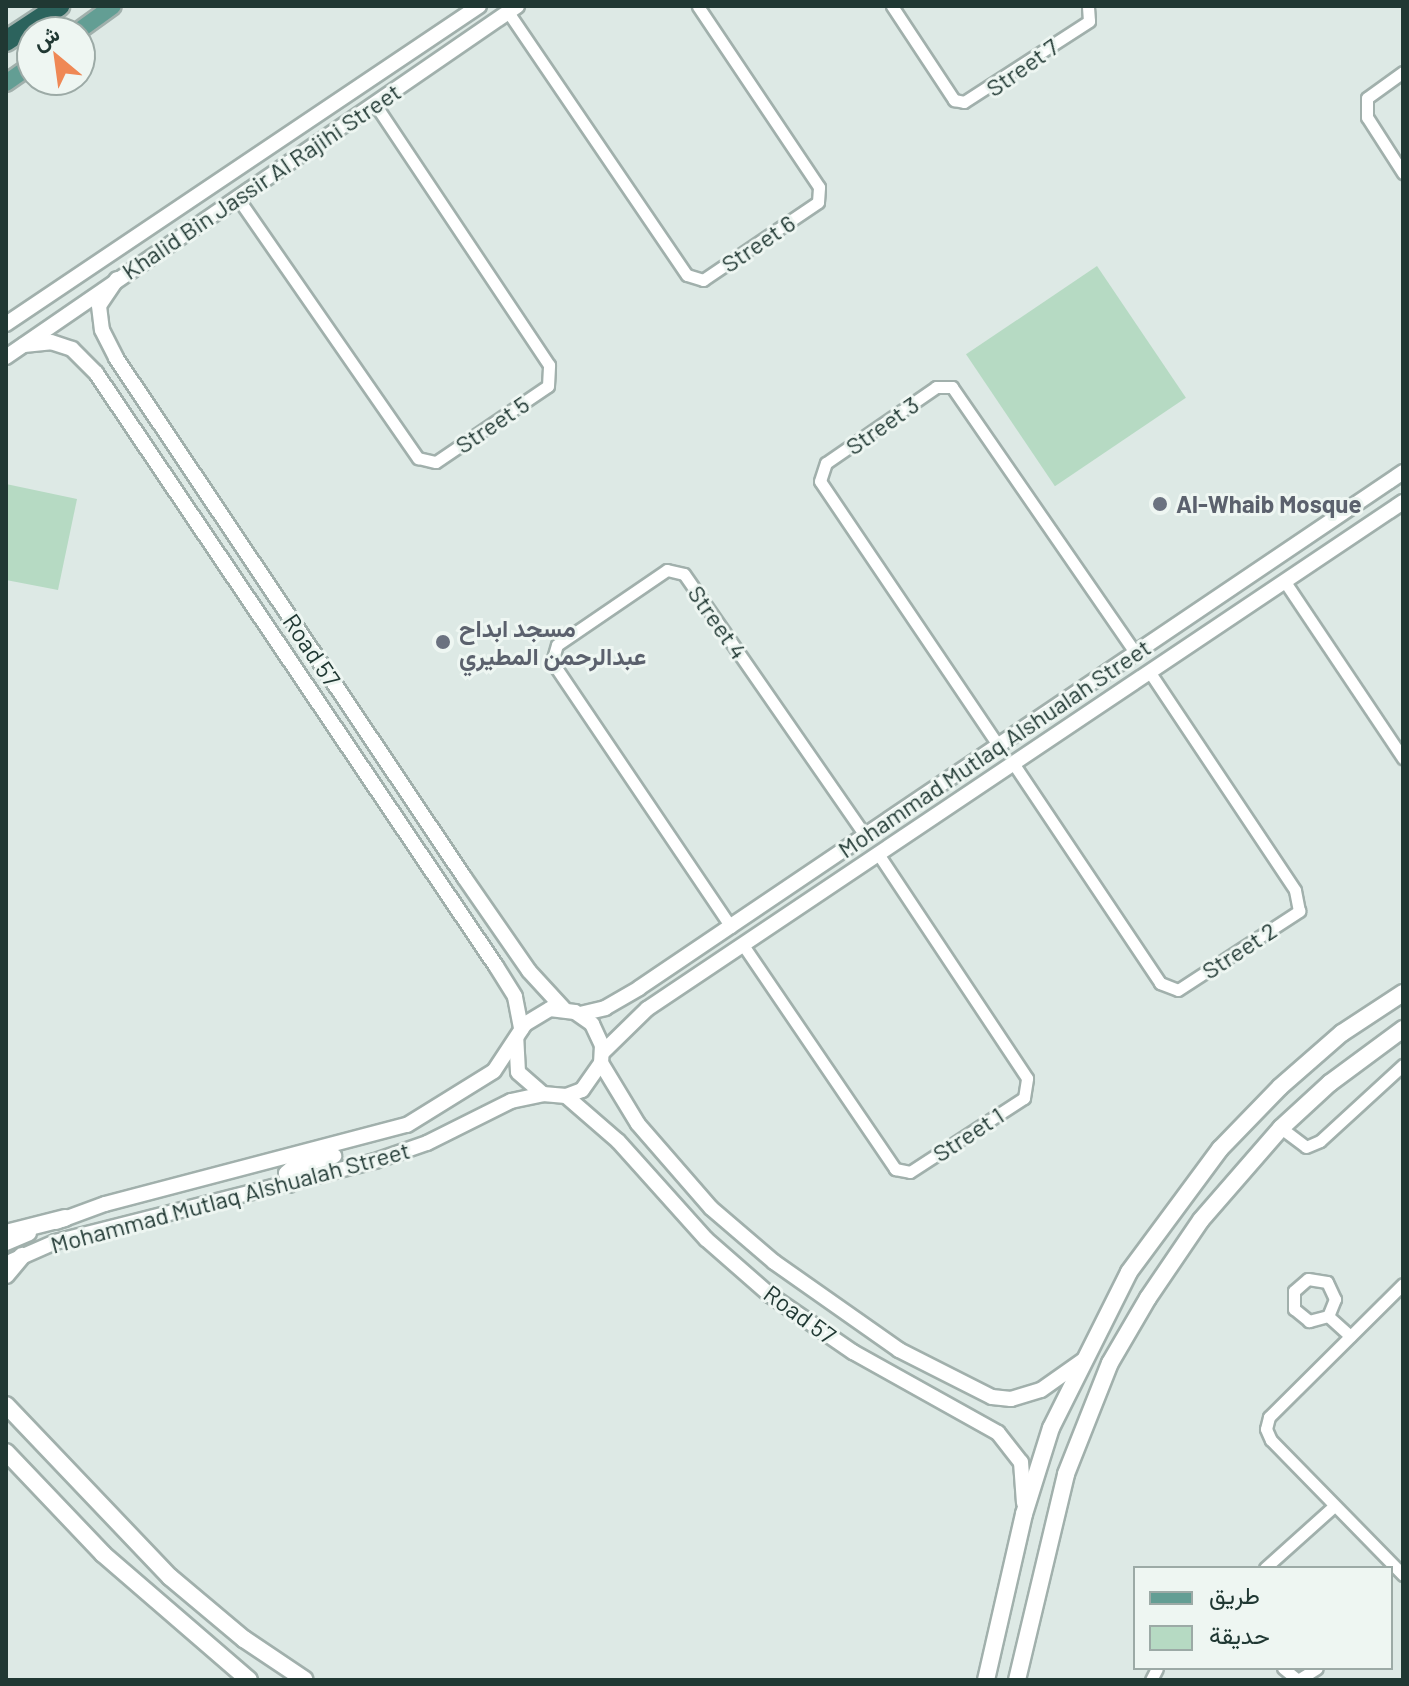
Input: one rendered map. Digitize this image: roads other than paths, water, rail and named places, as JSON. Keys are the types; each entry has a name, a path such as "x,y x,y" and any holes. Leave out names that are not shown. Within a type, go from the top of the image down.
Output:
{"highway":[{"path":"6,41 59,6"}],"main road":[{"path":"96,18 113,6"},
{"path":"986,1680 1024,1514 1051,1428 1129,1272 1220,1149 1342,1033 1403,993"},
{"path":"1017,1680 1066,1474 1110,1363 1201,1220 1281,1128 1330,1083 1403,1029"},
{"path":"6,1233 65,1218"},
{"path":"6,1275 22,1256"},
{"path":"6,1405 170,1577 244,1639 305,1680"},
{"path":"6,1452 103,1554 249,1680"}],"street":[{"name":"Khalid Bin Jassir Al Rajihi Street","path":"6,324 479,6"},
{"name":"Street 6","path":"513,9 687,275 703,280 818,202 819,187 698,6"},
{"name":"Street 7","path":"892,6 954,100 964,102 1089,21 1088,6"},
{"name":"Khalid Bin Jassir Al Rajihi Street","path":"6,357 513,9"},
{"path":"1403,72 1367,98 1367,117 1403,173"},
{"name":"Street 5","path":"237,197 418,458 436,462 548,386 549,365 374,103"},
{"name":"Road 57","path":"117,279 99,306 102,330 116,358 464,877 536,979 564,1009"},
{"name":"Road 57","path":"24,345 51,342 72,349 96,373 515,997 518,1034"},
{"path":"96,373 103,357 116,358"},
{"name":"Street 3","path":"998,745 820,481 826,463 936,387 952,387 1135,652"},
{"name":"Mohammad Mutlaq Alshualah Street","path":"580,1014 616,1001 731,927 1403,472"},
{"name":"Mohammad Mutlaq Alshualah Street","path":"602,1058 647,1009 1403,502"},
{"name":"Street 4","path":"731,927 552,662 557,645 667,570 684,574 865,835"},
{"path":"1285,582 1403,758"},
{"name":"Street 2","path":"1013,763 1160,983 1178,990 1299,911 1295,890 1149,671"},
{"path":"1079,690 1078,705 1091,712"},
{"path":"1042,715 1058,718 1055,735"},
{"name":"Street 1","path":"743,945 895,1169 910,1172 1024,1098 1027,1078 879,855"},
{"path":"443,890 459,887 464,877"},
{"path":"459,913 464,903 479,898"},
{"path":"564,1009 580,1014 596,1030 602,1058 588,1085 566,1096 543,1094 518,1072 518,1034 543,1011 564,1009"},
{"name":"Mohammad Mutlaq Alshualah Street","path":"6,1243 65,1218 407,1125 494,1071 518,1034"},
{"name":"Road 57","path":"602,1058 620,1100 711,1208 786,1271 899,1350 992,1397 1028,1395 1082,1361"},
{"path":"1281,1128 1306,1147 1320,1141 1403,1065"},
{"name":"Mohammad Mutlaq Alshualah Street","path":"6,1264 55,1242 289,1185 427,1143 511,1101 543,1094"},
{"name":"Road 57","path":"566,1096 618,1141 706,1239 770,1295 853,1352 998,1433 1021,1462 1024,1514"},
{"path":"289,1185 286,1173 292,1168 390,1140 407,1125"},
{"path":"770,1295 782,1284 786,1271"},
{"path":"1402,1572 1271,1440 1267,1423 1403,1284"},
{"path":"1328,1316 1350,1336"},
{"path":"1267,1566 1334,1506"},
{"path":"1286,1670 1298,1680 1314,1670"}],"place":[{"name":"Al-Whaib Mosque","path":"1160,504"},
{"name":"مسجد ابداح عبدالرحمن المطيري","path":"443,642"}]}
